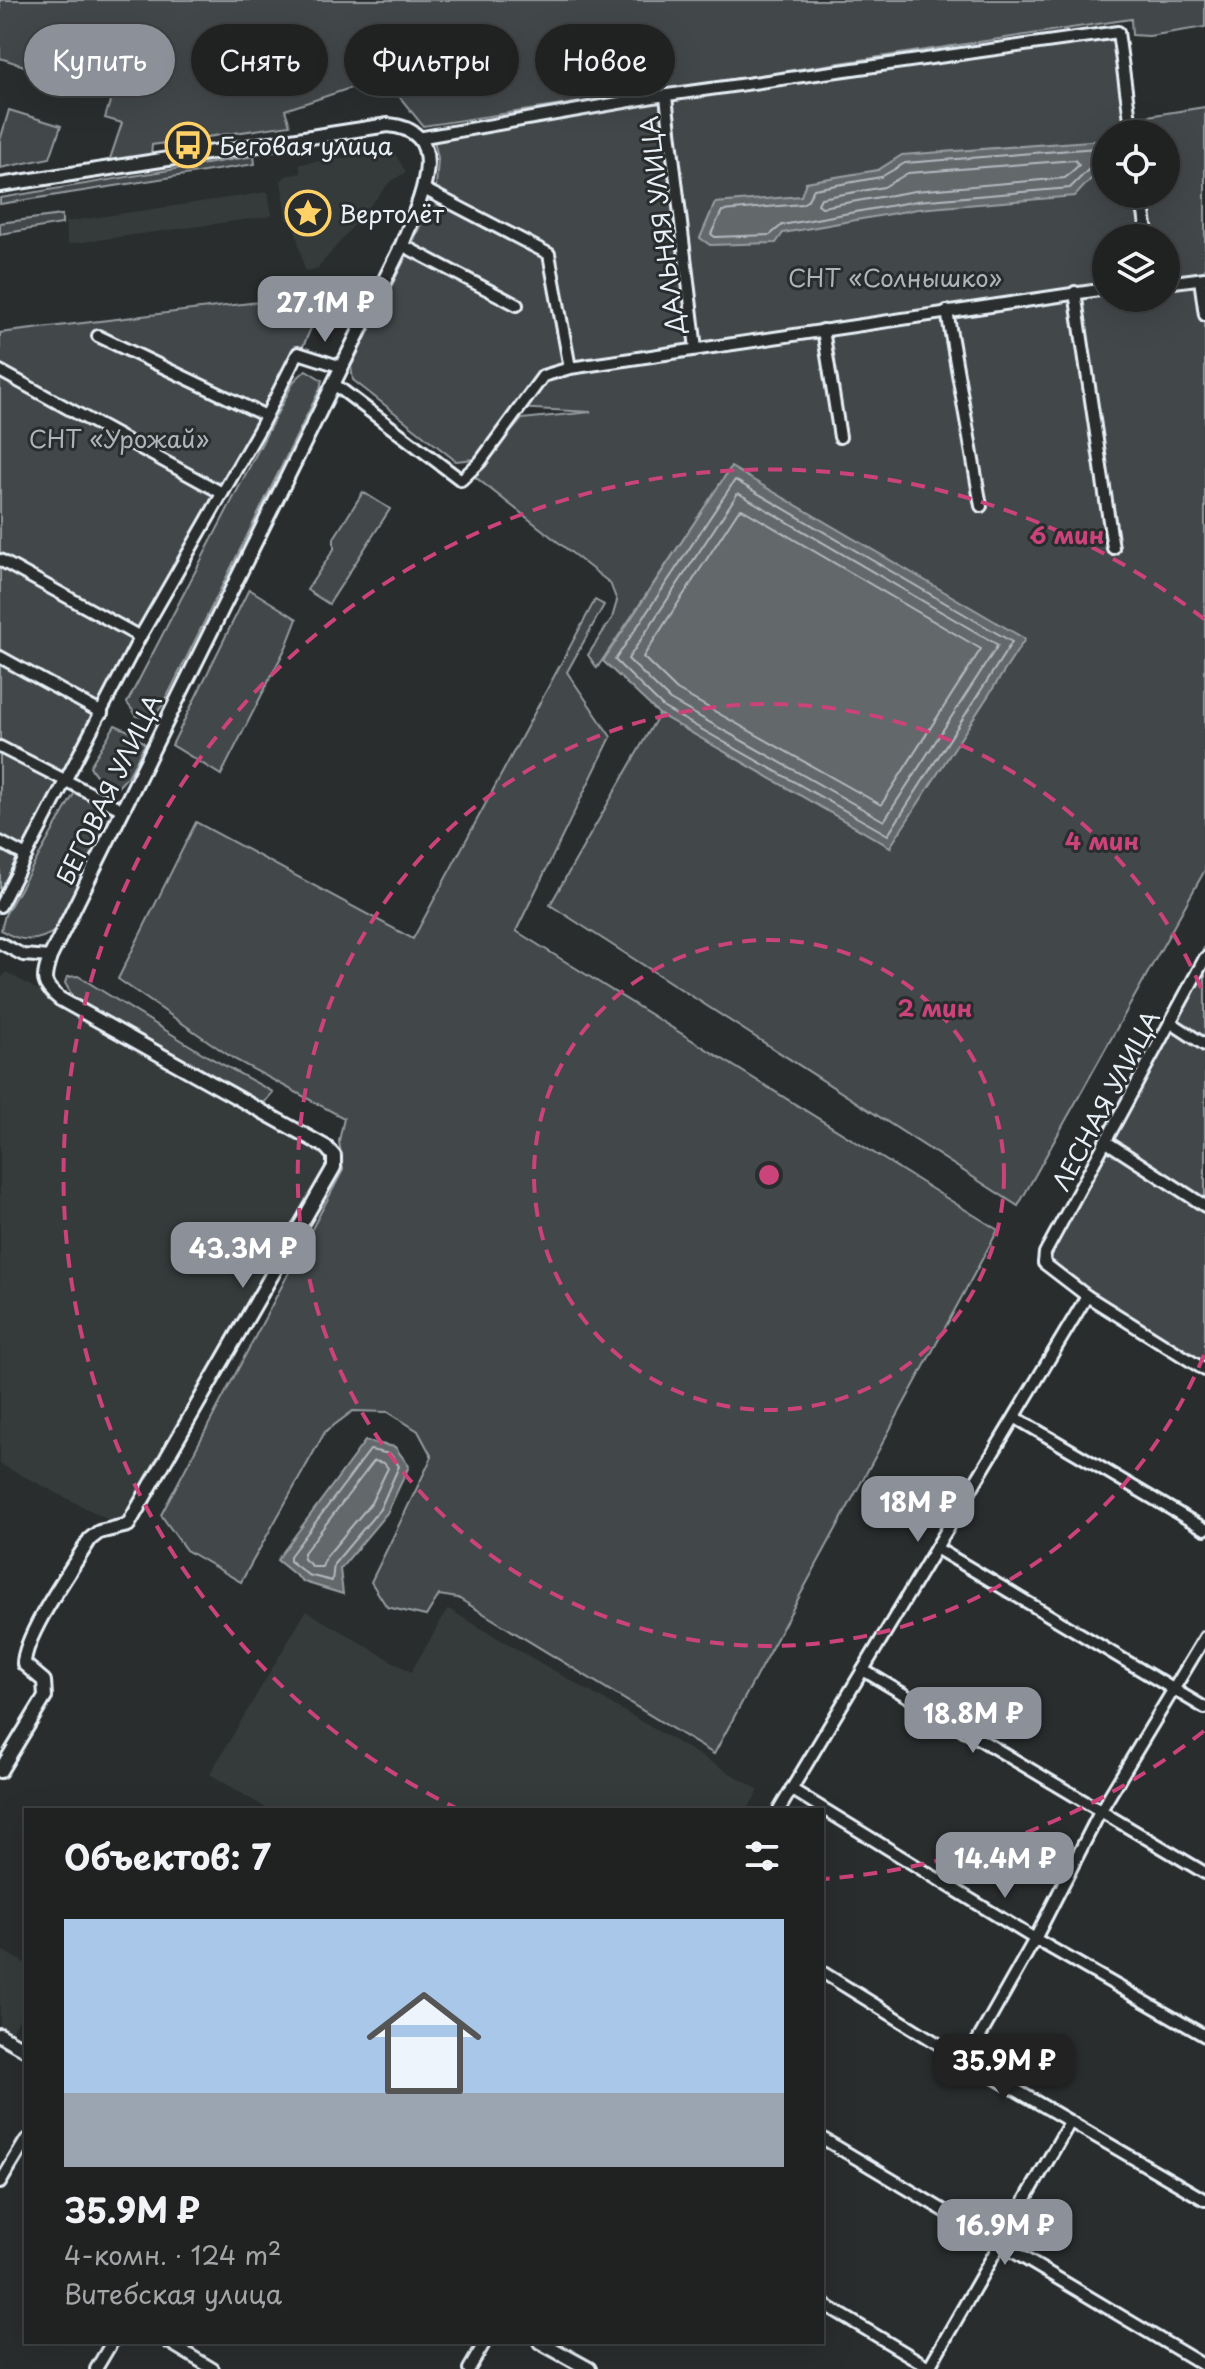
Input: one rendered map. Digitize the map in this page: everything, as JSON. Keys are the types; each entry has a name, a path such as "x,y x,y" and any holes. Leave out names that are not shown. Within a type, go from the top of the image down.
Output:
{"street":[{"path":"0,185 388,125 398,126 418,138 653,97 1118,32 1130,120"},
{"name":"ДАЛЬНЯЯ УЛИЦА","path":"666,97 696,349"},
{"name":"БЕГОВАЯ УЛИЦА","path":"0,1771 45,1692 44,1681 24,1664 24,1655 35,1630 90,1539 99,1532 128,1525 334,1167 334,1156 326,1147 60,999 49,990 44,977 50,957 402,245 429,168 418,138"},
{"path":"424,189 549,254 570,368"},
{"path":"402,245 517,305"},
{"path":"1180,281 1202,278 1205,315"},
{"path":"334,384 461,480 480,462 543,376 570,368 1092,290"},
{"path":"1075,292 1113,548"},
{"path":"947,311 981,506"},
{"path":"823,330 840,437"},
{"path":"98,336 266,416"},
{"path":"0,906 140,637 266,416 298,353 342,367"},
{"path":"0,371 222,493"},
{"path":"0,560 140,637"},
{"path":"0,657 102,713"},
{"path":"0,747 123,810"},
{"path":"0,842 26,856"},
{"path":"0,943 23,955 50,957"},
{"name":"ЛЕСНАЯ УЛИЦА","path":"1087,1296 1044,1263 1045,1253 1205,958"},
{"path":"1170,1022 1205,1045"},
{"path":"1105,1141 1205,1206"},
{"path":"780,1808 1087,1296 1205,1370"},
{"path":"1016,1418 1205,1529"},
{"path":"936,1548 1205,1708"},
{"path":"966,2061 1035,1939 1101,1810 1205,1637"},
{"path":"863,1670 1205,1873"},
{"path":"791,1789 822,1808"},
{"path":"824,1809 1035,1939 1205,2036"},
{"path":"824,1973 1070,2122 1203,2194"},
{"path":"0,2035 24,2049"},
{"path":"824,2304 930,2368 1070,2122"},
{"path":"824,2139 1205,2366"},
{"path":"0,2183 24,2143"},
{"path":"96,2369 111,2344"},
{"path":"171,2344 213,2369"},
{"path":"469,2369 484,2344"},
{"path":"544,2344 589,2369"}],"shaded area":[{"path":"393,151 406,172 390,182 317,269 305,271 293,220 287,221 281,181 286,176 301,173 299,164"},
{"path":"268,192 272,216 68,244 65,222"},
{"path":"6,972 326,1154 328,1162 131,1515 113,1522 0,1464 0,981"},
{"path":"448,1609 759,1790 748,1808 266,1808 210,1774 306,1611 411,1672"},
{"path":"0,1949 24,1963 24,2013 8,2036 0,2031"}],"green space":[{"path":"0,0 1205,0 1205,27 1149,36 1132,35 1131,19 675,88 675,24 535,24 535,96 622,96 423,126 399,96 519,96 519,24 344,24 344,90 328,96 328,24 191,24 191,96 327,96 285,110 290,125 152,145 151,156 109,162 122,123 105,118 112,96 175,96 175,24 24,24 24,66 0,58"},
{"name":"СНТ «Солнышко»","path":"1121,29 1135,118 1205,107 1205,870 1018,1206 550,905 659,714 890,847 731,468 597,668 588,655 612,618 617,601 610,583 474,476 522,419 591,412 515,408 475,459 456,461 353,380 351,367 411,247 436,188 438,158 433,136"},
{"path":"9,110 61,126 50,158 0,168 0,141"},
{"path":"254,156 255,164 0,204 0,198"},
{"path":"62,215 62,224 0,234 0,223"},
{"name":"СНТ «Урожай»","path":"326,294 300,353 0,906 0,333"},
{"path":"306,370 322,380 320,389 163,705 151,719 137,716 127,703 294,381"},
{"path":"363,492 390,509 329,604 307,590 334,549 334,538"},
{"path":"249,589 297,619 221,775 172,745"},
{"path":"595,600 604,605 567,672 611,737 516,931 998,1230 714,1754 458,1598 439,1595 426,1616 387,1607 371,1582 432,1457 418,1431 388,1412 353,1411 325,1432 241,1582 186,1550 161,1515 343,1170 339,1141 344,1118 234,1059 118,979 196,822 413,939"},
{"path":"115,725 131,732 145,744 129,775 117,788 101,780 90,766"},
{"path":"75,792 95,800 112,813 56,930 35,939 8,934 1,930 5,915"},
{"path":"1205,946 1205,1370 1044,1262"},
{"path":"78,976 207,1056 273,1092 263,1104 73,997 65,983 67,977"}],"water":[{"path":"1092,141 1092,178 1075,196 918,209 783,233 776,243 710,245 700,238 715,203 801,196 806,182 878,170 902,155"},
{"path":"731,467 1025,639 890,847 659,714 603,661"},
{"path":"365,1441 395,1447 409,1466 387,1513 340,1569 343,1594 304,1582 277,1560"}],"place":[{"name":"Беговая улица","path":"188,145"},
{"name":"Вертолёт","path":"308,213"}]}
